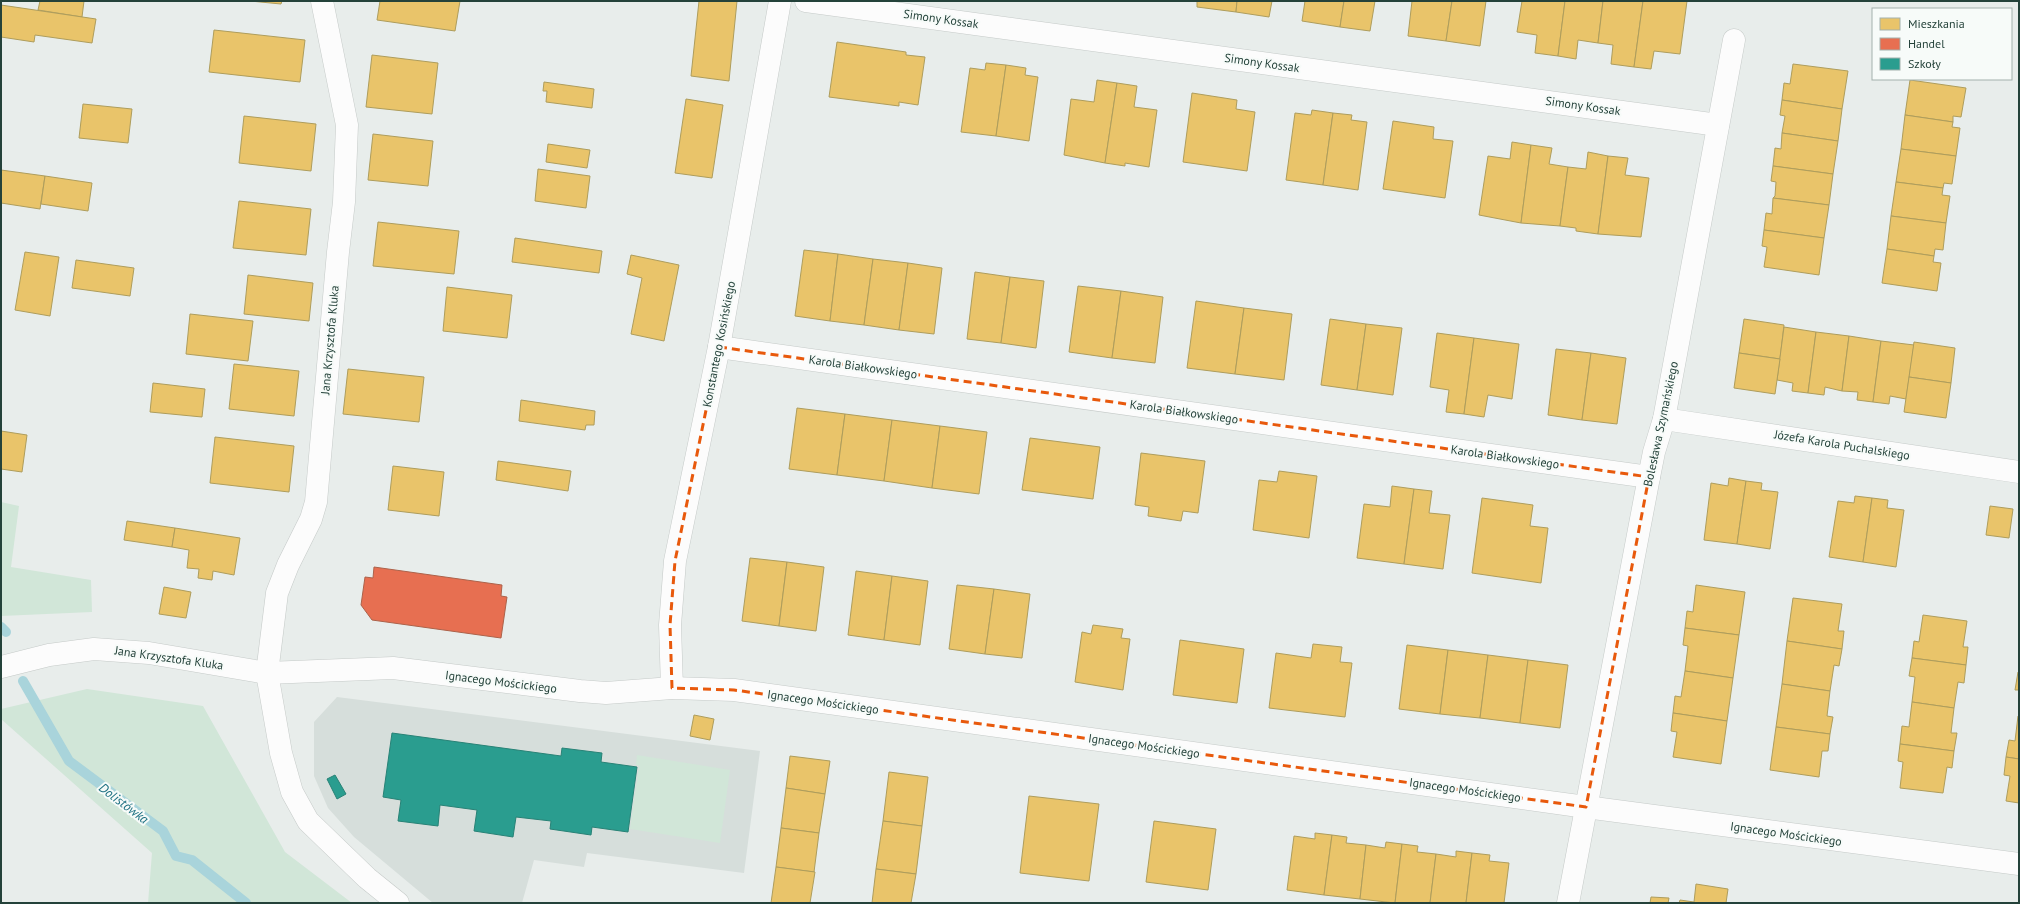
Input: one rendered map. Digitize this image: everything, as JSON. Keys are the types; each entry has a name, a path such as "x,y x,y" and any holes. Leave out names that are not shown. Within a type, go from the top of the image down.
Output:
{"street":[{"name":"Jana Krzysztofa Kluka","path":"322,1 347,125 344,202 338,252 316,502 311,520 288,565 277,593 267,673 281,753 292,792 308,821 362,873 398,903"},
{"name":"Konstantego Kosińskiego","path":"672,688 670,617 675,561 719,347 780,1"},
{"name":"Simony Kossak","path":"806,1 1718,125"},
{"name":"Bolesława Szymańskiego","path":"1568,903 1649,477 1654,452 1664,419 1734,40"},
{"name":"Karola Białkowskiego","path":"719,347 1649,477"},
{"name":"Józefa Karola Puchalskiego","path":"1664,419 2019,472"},
{"name":"Jana Krzysztofa Kluka","path":"1,667 49,655 94,649 149,653 267,673"},
{"name":"Ignacego Mościckiego","path":"267,673 393,668 606,693 672,688 742,691 1586,807 2019,864"}],"highlighted area":[{"path":"719,347 1649,477 1586,807 734,690 672,688 670,625 675,561"}],"shaded area":[{"path":"337,697 760,751 744,873 587,853 584,867 534,860 522,903 433,903 354,837 328,808 314,776 314,722"}],"green space":[{"path":"1,502 19,506 11,567 91,580 92,612 1,616"},
{"path":"87,689 203,706 285,852 352,903 148,903 152,853 1,719 1,709"},
{"path":"637,755 730,770 720,843 630,829 639,766 636,765"}],"building: Mieszkania":[{"path":"40,1 84,1 82,17 38,10"},
{"path":"250,1 282,1 281,4"},
{"path":"380,1 460,1 455,31 377,20"},
{"path":"699,1 737,1 729,81 691,76"},
{"path":"1197,1 1237,1 1236,12 1197,7"},
{"path":"1237,1 1272,1 1269,17 1236,12"},
{"path":"1305,1 1344,1 1340,27 1302,21"},
{"path":"1344,1 1375,1 1370,31 1340,27"},
{"path":"1412,1 1452,1 1446,41 1408,36"},
{"path":"1452,1 1486,1 1480,46 1446,41"},
{"path":"1522,1 1565,1 1558,56 1535,53 1537,35 1517,32"},
{"path":"1565,1 1603,1 1598,43 1578,40 1576,59 1558,56"},
{"path":"1603,1 1643,1 1634,67 1611,64 1613,45 1598,43"},
{"path":"1643,1 1687,1 1680,54 1654,51 1651,69 1634,67"},
{"path":"1,5 96,19 92,43 35,35 34,42 1,37"},
{"path":"214,30 305,40 300,82 209,72"},
{"path":"837,42 906,52 906,55 925,57 918,105 899,102 899,106 829,97"},
{"path":"372,55 438,63 432,114 366,107"},
{"path":"986,63 1006,65 996,136 961,132 970,68 985,70"},
{"path":"1793,64 1848,71 1842,109 1782,100 1784,83 1790,84"},
{"path":"1006,65 1026,68 1025,75 1038,77 1029,141 996,136"},
{"path":"1097,80 1117,83 1105,163 1064,155 1071,99 1094,102"},
{"path":"1910,80 1966,88 1961,117 1953,116 1953,122 1905,115"},
{"path":"544,82 594,89 592,108 546,102 547,91 543,91"},
{"path":"1117,83 1137,86 1134,107 1157,110 1149,167 1125,163 1125,166 1105,163"},
{"path":"1192,93 1237,100 1236,109 1255,112 1247,171 1183,162"},
{"path":"686,99 723,105 712,178 675,173"},
{"path":"1782,100 1842,109 1838,141 1782,133 1785,116 1780,115"},
{"path":"83,104 132,109 128,143 79,138"},
{"path":"1312,110 1333,113 1323,185 1286,180 1295,113 1311,115"},
{"path":"1333,113 1352,115 1351,120 1367,122 1358,190 1323,185"},
{"path":"1905,115 1953,122 1952,127 1960,128 1956,156 1901,149"},
{"path":"244,116 316,124 311,171 239,163"},
{"path":"1393,121 1434,127 1433,139 1453,141 1445,198 1383,189"},
{"path":"1782,133 1838,141 1833,174 1773,166 1775,148 1781,149"},
{"path":"373,134 433,141 428,186 368,180"},
{"path":"1512,142 1531,145 1521,223 1479,215 1488,156 1510,159"},
{"path":"548,144 590,150 587,168 546,162"},
{"path":"1531,145 1552,148 1549,164 1568,167 1560,226 1521,223"},
{"path":"1901,149 1956,156 1952,184 1944,183 1943,188 1896,182"},
{"path":"1588,152 1608,156 1598,234 1576,231 1576,228 1560,226 1568,167 1586,169"},
{"path":"1608,156 1628,158 1625,175 1649,178 1641,237 1598,234"},
{"path":"1773,166 1833,174 1829,205 1773,198 1775,196 1776,182 1771,181"},
{"path":"538,169 590,176 586,208 535,201"},
{"path":"1,170 45,176 40,209 1,203"},
{"path":"45,176 92,183 88,211 41,204"},
{"path":"1896,182 1943,188 1942,195 1950,196 1946,223 1891,216"},
{"path":"1773,198 1829,205 1824,238 1764,230 1766,213 1772,214"},
{"path":"239,201 311,209 306,255 233,248"},
{"path":"1891,216 1946,223 1943,250 1935,249 1934,256 1887,249"},
{"path":"378,222 459,231 454,274 373,266"},
{"path":"1764,230 1824,238 1819,275 1764,267 1767,247 1762,246"},
{"path":"515,238 602,251 599,273 512,262"},
{"path":"1887,249 1934,256 1933,262 1941,263 1937,291 1882,283"},
{"path":"804,250 838,254 830,321 795,316"},
{"path":"25,252 59,257 50,316 15,310"},
{"path":"838,254 873,259 864,325 830,321"},
{"path":"631,255 679,265 664,341 631,334 642,278 627,274"},
{"path":"873,259 908,263 899,330 864,325"},
{"path":"76,260 134,268 130,296 72,288"},
{"path":"908,263 942,268 934,334 899,330"},
{"path":"975,272 1010,277 1001,343 967,339"},
{"path":"248,275 313,283 309,321 244,314"},
{"path":"1010,277 1044,281 1036,348 1001,343"},
{"path":"1078,286 1121,291 1112,358 1069,352"},
{"path":"447,287 512,295 507,338 443,331"},
{"path":"1121,291 1163,297 1155,363 1112,358"},
{"path":"1196,301 1244,308 1235,374 1187,368"},
{"path":"1244,308 1292,314 1284,380 1235,374"},
{"path":"190,314 253,321 248,361 186,354"},
{"path":"1330,319 1366,324 1357,390 1321,385"},
{"path":"1744,319 1784,325 1780,359 1739,353"},
{"path":"1366,324 1402,328 1393,395 1357,390"},
{"path":"1784,327 1816,332 1808,393 1792,391 1793,383 1777,380"},
{"path":"1816,332 1849,336 1842,391 1825,387 1824,395 1808,393"},
{"path":"1437,333 1474,338 1464,414 1446,412 1449,390 1430,387"},
{"path":"1849,336 1881,341 1873,402 1857,400 1858,392 1842,391"},
{"path":"1474,338 1519,344 1512,399 1488,395 1484,417 1464,414"},
{"path":"1881,341 1914,345 1906,399 1890,396 1889,404 1873,402"},
{"path":"1914,342 1955,348 1951,383 1909,377"},
{"path":"1556,349 1591,353 1582,420 1548,415"},
{"path":"1591,353 1626,358 1617,424 1582,420"},
{"path":"1739,353 1780,359 1775,394 1734,388"},
{"path":"234,364 299,371 294,416 229,409"},
{"path":"348,369 424,377 419,422 343,414"},
{"path":"1909,377 1951,383 1946,418 1904,412"},
{"path":"153,383 205,389 202,417 150,412"},
{"path":"521,400 595,411 594,425 586,425 585,430 519,421"},
{"path":"797,408 845,414 837,475 789,469"},
{"path":"845,414 892,420 884,481 837,475"},
{"path":"892,420 940,426 932,488 884,481"},
{"path":"940,426 987,432 979,494 932,488"},
{"path":"1,431 27,435 22,472 1,469"},
{"path":"215,437 294,446 289,492 210,483"},
{"path":"1030,438 1100,447 1093,499 1022,490"},
{"path":"1141,453 1205,461 1198,513 1183,511 1181,521 1148,516 1149,507 1135,505"},
{"path":"498,461 571,471 568,491 496,480"},
{"path":"393,466 444,472 439,516 388,510"},
{"path":"1279,471 1317,476 1309,538 1253,530 1259,480 1277,482"},
{"path":"1729,478 1746,481 1737,544 1704,540 1711,483 1728,486"},
{"path":"1746,481 1762,483 1761,490 1778,492 1770,549 1737,544"},
{"path":"1392,486 1414,489 1404,564 1357,558 1364,504 1390,507"},
{"path":"1414,489 1432,491 1429,513 1450,515 1443,569 1404,564"},
{"path":"1855,496 1872,498 1863,562 1829,557 1838,501 1854,503"},
{"path":"1482,498 1533,505 1530,526 1548,528 1541,583 1472,573"},
{"path":"1872,498 1888,500 1887,508 1904,510 1896,567 1863,562"},
{"path":"1990,506 2013,509 2009,538 1986,535"},
{"path":"127,521 175,528 172,547 124,540"},
{"path":"175,528 240,538 234,575 213,571 212,580 198,578 199,569 187,568 189,550 172,547"},
{"path":"750,558 787,562 779,626 742,621"},
{"path":"787,562 824,567 816,631 779,626"},
{"path":"856,571 892,576 884,640 848,635"},
{"path":"892,576 928,581 920,645 884,640"},
{"path":"957,585 994,589 985,654 949,649"},
{"path":"1696,585 1745,592 1739,635 1685,628 1687,611 1693,612"},
{"path":"164,587 191,592 186,618 159,614"},
{"path":"994,589 1030,594 1022,658 985,654"},
{"path":"1793,598 1842,604 1838,631 1844,631 1842,649 1787,641"},
{"path":"1923,615 1967,621 1963,647 1968,647 1966,665 1912,658 1914,641 1919,642"},
{"path":"1093,625 1123,629 1121,638 1130,639 1123,690 1075,682 1082,632 1091,634"},
{"path":"1685,628 1739,635 1733,678 1685,671 1688,646 1683,645"},
{"path":"1180,640 1244,649 1237,703 1173,695"},
{"path":"1787,641 1842,649 1839,666 1834,665 1830,691 1782,684"},
{"path":"1313,644 1342,647 1340,662 1352,663 1345,717 1269,708 1276,653 1311,658"},
{"path":"1407,645 1448,650 1440,714 1399,709"},
{"path":"1448,650 1488,655 1480,718 1440,714"},
{"path":"1488,655 1528,660 1520,723 1480,718"},
{"path":"1912,658 1966,665 1964,683 1958,682 1954,708 1912,702 1915,677 1909,676"},
{"path":"1528,660 1568,665 1560,728 1520,723"},
{"path":"1685,671 1733,678 1727,721 1673,713 1675,696 1681,697"},
{"path":"2018,672 2019,690 2015,690"},
{"path":"1782,684 1830,691 1827,716 1833,717 1830,734 1776,727"},
{"path":"1912,702 1954,708 1951,733 1957,733 1954,751 1900,744 1902,726 1909,727"},
{"path":"1673,713 1727,721 1721,764 1673,757 1677,732 1671,731"},
{"path":"694,715 714,719 710,740 690,736"},
{"path":"2018,716 2019,759 2006,757 2009,740 2015,741"},
{"path":"1776,727 1830,734 1828,751 1822,751 1819,777 1770,770"},
{"path":"1900,744 1954,751 1952,768 1947,767 1943,793 1900,788 1903,762 1898,761"},
{"path":"790,756 830,761 825,794 786,788"},
{"path":"2006,757 2019,759 2019,803 2006,801 2010,776 2004,775"},
{"path":"889,772 928,777 922,826 883,821"},
{"path":"786,788 825,794 819,833 781,828"},
{"path":"1029,796 1099,804 1089,881 1020,873"},
{"path":"883,821 922,826 916,874 876,869"},
{"path":"1154,821 1216,829 1208,890 1146,882"},
{"path":"781,828 819,833 814,872 776,867"},
{"path":"1315,833 1332,835 1324,895 1287,890 1294,836 1315,839"},
{"path":"1332,835 1347,837 1346,843 1366,845 1360,899 1324,895"},
{"path":"1386,842 1402,844 1395,903 1360,899 1366,845 1385,848"},
{"path":"1402,844 1418,846 1417,852 1436,854 1430,903 1395,903"},
{"path":"1456,851 1472,853 1466,903 1430,903 1436,854 1456,857"},
{"path":"1472,853 1490,855 1489,861 1509,863 1504,903 1466,903"},
{"path":"776,867 815,872 810,903 771,903"},
{"path":"876,869 916,874 911,903 872,903"},
{"path":"1696,884 1728,889 1726,903 1679,903 1680,900 1694,902"},
{"path":"1651,897 1669,898 1668,903 1650,903"}],"building: Handel":[{"path":"374,567 502,585 501,596 507,597 501,638 372,620 361,605 365,577 373,578"}],"building: Szkoły":[{"path":"392,733 561,756 562,748 602,753 601,762 637,767 628,832 592,827 591,835 550,829 551,821 516,817 513,837 474,831 477,810 440,805 438,826 398,821 401,800 383,797"},
{"path":"335,775 346,794 337,799 327,779"}],"waterway":[{"name":"Dolistówka","path":"1,627 6,632"},
{"name":"Dolistówka","path":"23,681 69,761 163,831 176,856 192,860 246,903"}]}
